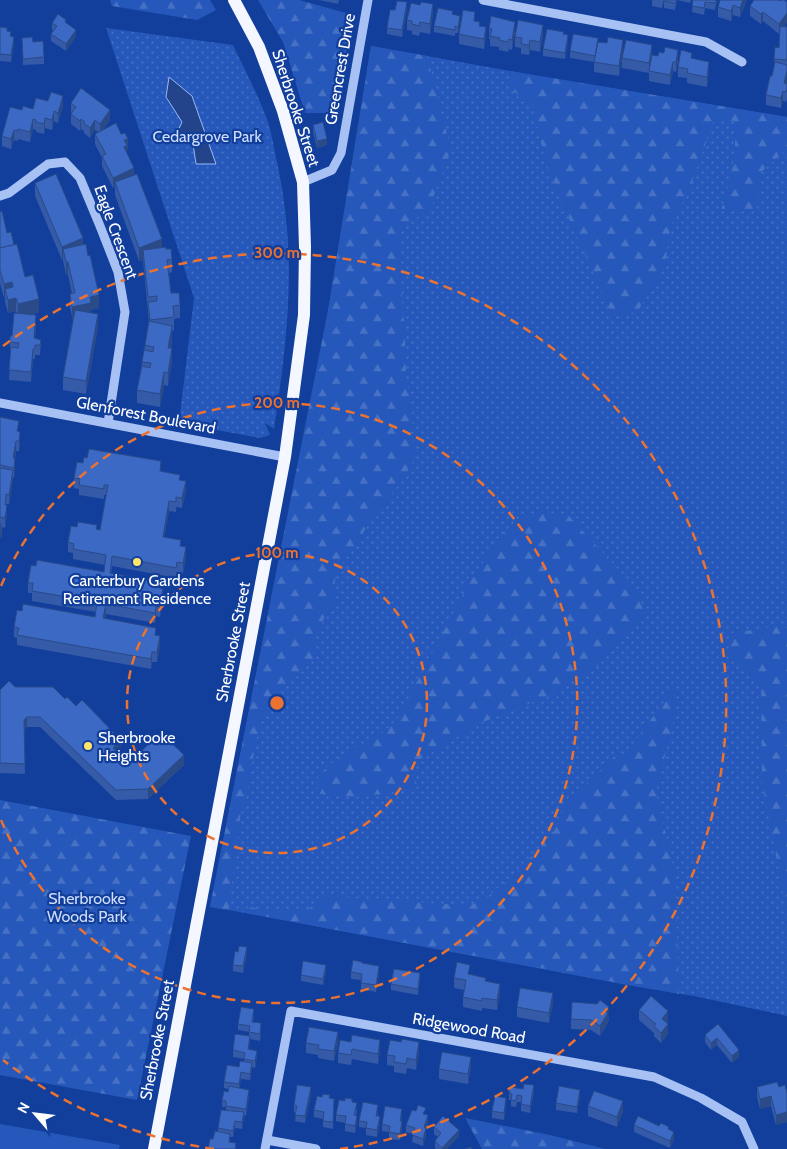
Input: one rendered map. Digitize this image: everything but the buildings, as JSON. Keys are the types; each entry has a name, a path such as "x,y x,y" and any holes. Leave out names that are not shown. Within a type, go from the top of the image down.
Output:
{"main road":[{"name":"Sherbrooke Street","path":"154,1149 285,457 304,315 305,247 303,182 283,111 259,47 234,0"}],"street":[{"name":"Greencrest Drive","path":"303,182 332,170 341,153 368,0"},
{"path":"483,0 706,42 742,62"},
{"name":"Eagle Crescent","path":"0,196 9,193 48,164 65,162 80,178 118,272 125,312 108,423"},
{"name":"Glenforest Boulevard","path":"0,403 285,457"},
{"name":"Ridgewood Road","path":"266,1144 291,1011 654,1077 700,1098 742,1122 754,1149"},
{"path":"266,1144 316,1149"}],"green space":[{"path":"110,0 210,0 216,10 197,20 112,6"},
{"path":"258,0 299,0 353,15 336,113 305,113 283,42"},
{"name":"Cedargrove Park","path":"106,28 233,45 265,114 272,136 283,193 289,261 287,327 274,429 265,423 270,435 260,438 179,423 194,298"},
{"path":"371,46 543,77 787,117 787,1016 694,996 210,907 328,311"},
{"path":"371,46 427,56 451,150 434,195 432,208 407,225 398,239 406,375 413,420 410,432 417,452 400,483 340,567 335,580 333,605 324,618 313,646 314,659 284,685 260,720 250,781 241,810 229,910 210,907 328,311"},
{"path":"510,71 787,117 787,149 760,173 757,210 721,211 734,156 735,133 734,122 713,122 690,188 670,228 665,267 637,312 612,315 546,163 531,102 509,89"},
{"path":"537,511 569,516 636,589 644,612 602,662 550,695 478,724 413,764 417,787 384,794 349,797 320,794 315,784 325,769 344,755 382,733 399,716 469,583 505,531"},
{"path":"779,626 787,628 787,913 762,782 761,686 728,657 732,633"},
{"path":"675,679 676,710 656,792 675,874 679,994 246,913 248,907 289,912 300,911 318,903 325,896 459,905 473,904 484,900 517,872 554,832 562,813 572,798 614,757 623,757 664,702"},
{"name":"Sherbrooke Woods Park","path":"0,800 191,836 137,1100 0,1075"},
{"path":"465,1118 550,1135 605,1149 482,1149"},
{"path":"0,1124 120,1145 119,1149 0,1149"}],"shaded area":[{"path":"169,77 192,96 216,164 196,164 192,137 183,143 177,133 182,122 166,97"}],"place":[{"name":"Canterbury Gardens Retirement Residence","path":"137,562"},
{"name":"Sherbrooke Heights","path":"88,746"}]}
